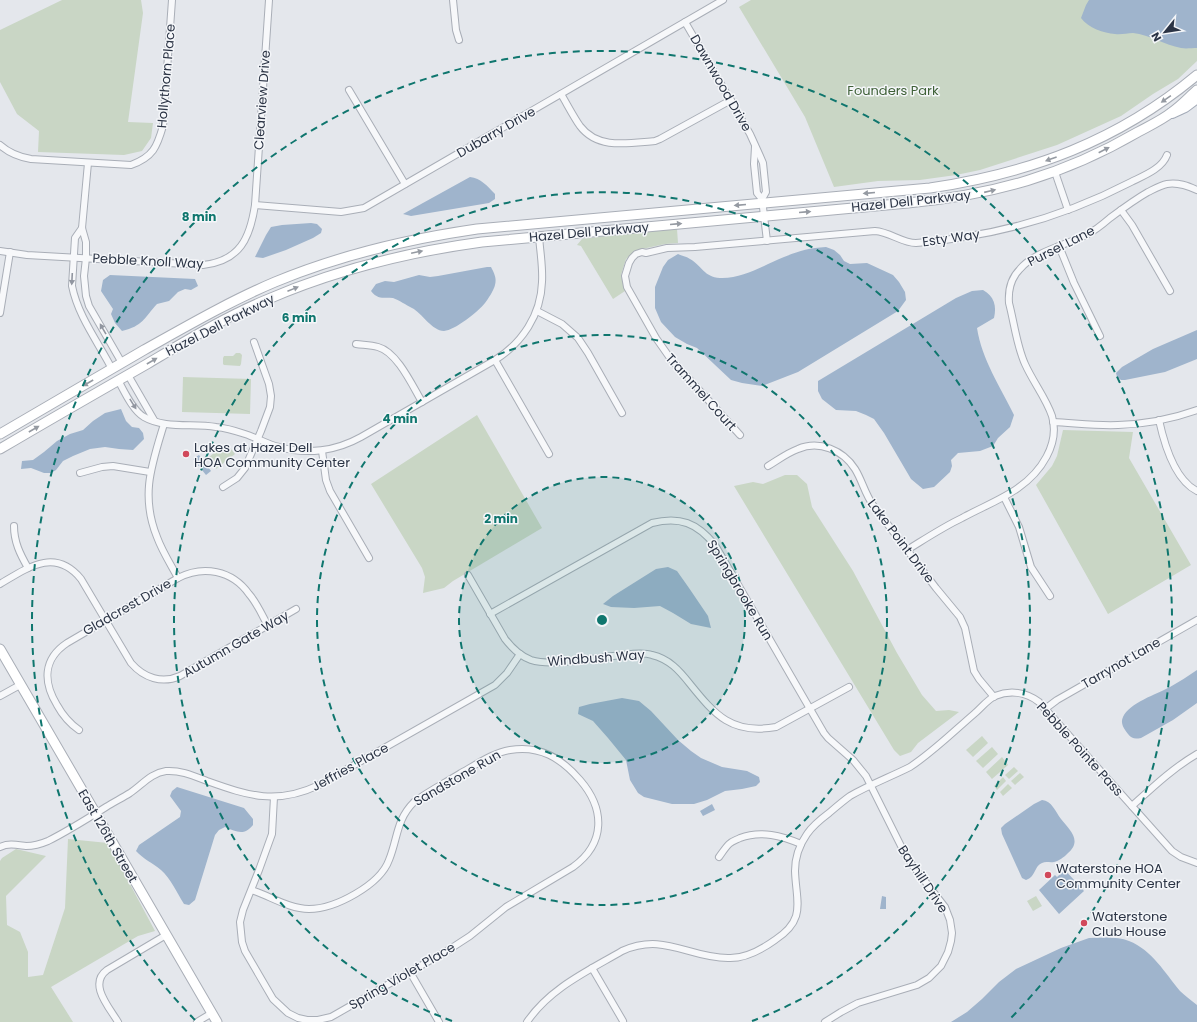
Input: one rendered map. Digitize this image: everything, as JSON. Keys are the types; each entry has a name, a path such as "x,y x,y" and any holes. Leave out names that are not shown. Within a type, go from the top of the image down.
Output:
{"main road":[{"name":"Hazel Dell Parkway","path":"0,434 217,309 275,282 346,257 433,236 494,227 762,201 930,188 980,180 1051,159 1117,129 1165,100 1197,75"},
{"name":"Hazel Dell Parkway","path":"0,449 214,325 267,299 314,281 357,267 424,251 482,242 908,203 974,194 1009,186 1055,172 1106,149 1172,112 1197,90"},
{"path":"1172,112 1185,107 1197,98"},
{"name":"East 126th Street","path":"0,650 217,1022"}],"street":[{"name":"Hollythorn Place","path":"0,145 12,154 23,158 88,163 131,165 150,155 157,144 163,126 172,0"},
{"name":"Clearview Drive","path":"256,202 269,0"},
{"path":"453,0 456,30 459,40"},
{"name":"Dubarry Drive","path":"256,202 342,212 364,208 723,0"},
{"name":"Dawnwood Drive","path":"685,22 731,100 755,145 754,164 757,193 762,201 766,241"},
{"path":"349,90 405,184"},
{"path":"561,94 580,126 587,134 601,142 612,144 655,141 731,100"},
{"name":"Esty Way","path":"628,263 636,254 642,252 678,247 695,247 875,231 882,232 909,242 931,242 1000,230 1068,210 1109,192 1161,165 1167,155"},
{"path":"88,163 82,228 86,242 84,276 86,296 89,306 122,363"},
{"path":"1055,172 1068,210"},
{"name":"Pursel Lane","path":"907,550 955,521 1017,489 1026,482 1044,461 1052,443 1053,422 1050,411 1024,363 1009,303 1009,293 1012,280 1020,268 1034,258 1058,246 1089,234 1142,196 1166,184 1178,184 1197,190"},
{"name":"Pebble Knoll Way","path":"0,250 27,255 203,265 218,262 235,252 246,239 252,223 256,202"},
{"path":"1121,210 1132,225 1170,290"},
{"path":"82,228 75,238 72,286 73,293 82,314 112,369"},
{"path":"118,380 138,412 146,418 164,424 217,427 244,434 275,446 298,451 322,451 340,447 356,441 495,360 518,342 528,329 537,312 541,297 542,284 539,236"},
{"path":"1058,246 1074,284 1100,336"},
{"path":"0,313 10,252"},
{"name":"Trammel Court","path":"628,263 625,276 627,286 666,352 687,378 740,435"},
{"path":"537,312 562,324 578,338 622,413"},
{"path":"223,487 237,478 242,472 258,439 270,407 271,396 266,375 254,342"},
{"path":"356,344 380,347 393,356 422,402"},
{"path":"495,360 549,454"},
{"path":"128,375 154,420"},
{"path":"1053,422 1119,425 1175,417 1197,410"},
{"path":"1158,420 1166,446 1180,476 1186,484 1197,491"},
{"path":"164,424 150,472 148,491 150,515 157,538 178,578"},
{"name":"Lake Point Drive","path":"768,466 803,447 821,446 839,453 851,463 870,500 960,617 965,628 974,671 994,697"},
{"path":"322,451 326,480 330,491 369,558"},
{"path":"80,473 102,467 113,466 150,472"},
{"path":"1004,497 1019,527 1031,567 1050,596"},
{"name":"Springbrooke Run","path":"490,614 652,523 668,519 690,524 700,530 715,545 828,738 860,768 866,776 870,786"},
{"path":"14,526 16,544 28,568"},
{"name":"Autumn Gate Way","path":"0,584 36,564 48,562 63,565 75,571 82,579 134,668 146,676 161,680 180,676 296,609"},
{"name":"Gladcrest Drive","path":"80,730 66,719 53,698 48,682 48,669 54,655 63,646 178,578 190,573 206,570 220,572 232,578 249,593 268,626"},
{"name":"Windbush Way","path":"468,575 505,639 513,649 520,654 531,660 548,662 634,654 649,654 660,657 669,662 678,670 700,696 721,717 733,725 741,728 763,730 776,727 849,687"},
{"name":"Tarrynot Lane","path":"1045,709 1057,700 1197,620"},
{"name":"Jeffries Place","path":"0,847 14,844 26,846 38,845 55,837 130,793 154,775 164,772 182,772 248,795 274,797 308,791 495,685 507,673 520,654"},
{"path":"0,696 20,685"},
{"name":"Pebble Pointe Pass","path":"527,1022 545,1000 566,984 631,947 655,943 717,958 742,957 761,949 784,934 795,919 799,904 795,869 797,857 806,834 812,827 850,796 918,762 986,702 994,697 1010,692 1024,694 1036,700 1177,854 1185,859 1197,863"},
{"name":"Sandstone Run","path":"251,890 295,907 308,909 324,907 344,899 372,883 385,869 390,860 399,824 407,808 414,802 500,752 521,749 534,750 557,758 576,775 588,790"},
{"path":"1132,806 1166,775 1187,759 1197,754"},
{"name":"Bayhill Drive","path":"826,1022 858,1003 917,985 929,978 941,966 948,952 951,941 952,932 950,920 945,907 907,858 870,786"},
{"name":"Spring Violet Place","path":"274,797 272,834 243,910 240,922 242,942 245,951 273,998 288,1013 298,1018 318,1020 331,1017 470,936 506,907 581,862 591,849 596,838 598,825 596,806 588,790"},
{"path":"719,857 729,844 744,837 757,834 770,834 801,844"},
{"path":"118,1022 99,988 101,976 107,970 166,935"},
{"path":"592,968 623,1021"},
{"path":"410,972 439,1022"},
{"path":"197,1022 212,1013"}],"green space":[{"path":"62,0 141,0 143,13 128,122 153,123 151,138 142,151 124,155 38,152 39,131 17,114 0,82 0,30"},
{"name":"Founders Park","path":"751,0 1197,0 1197,61 1178,79 1121,116 1057,145 980,170 956,175 920,180 878,181 834,187 805,117 739,7"},
{"path":"677,229 678,243 642,249 626,259 621,275 625,291 613,299 581,246 577,245 582,239 636,232"},
{"path":"236,353 240,353 242,355 240,366 223,364 224,356 233,356"},
{"path":"183,377 251,379 250,414 182,412"},
{"path":"477,415 542,528 453,581 444,588 423,593 425,577 422,568 371,484"},
{"path":"1063,430 1133,432 1129,458 1191,565 1108,614 1036,485 1052,466 1057,456"},
{"path":"226,443 235,454 216,469 208,458"},
{"path":"785,475 797,475 807,484 812,507 853,571 897,653 922,695 936,711 949,710 959,712 918,743 911,752 900,756 894,750 734,486 753,482 763,484"},
{"path":"982,736 988,743 973,757 966,750"},
{"path":"992,747 998,754 983,768 976,761"},
{"path":"1002,757 1008,765 992,779 986,772"},
{"path":"1014,767 1018,771 1009,779 1005,775"},
{"path":"1020,773 1024,777 1015,785 1011,781"},
{"path":"1003,777 1006,781 997,790 994,786"},
{"path":"1008,784 1012,788 1003,796 1000,792"},
{"path":"68,839 108,843 155,931 138,936 51,987 73,1022 0,1022 0,861 16,849 46,856 6,896 7,925 20,932 28,952 28,977 43,975 65,908"},
{"path":"1036,896 1042,906 1033,911 1027,901"}],"water":[{"path":"1089,0 1197,0 1197,48 1175,47 1139,34 1115,34 1096,29 1088,25 1081,18"},
{"path":"470,177 481,181 486,185 495,194 495,199 489,203 411,216 403,214"},
{"path":"311,223 317,224 322,229 321,233 286,250 263,258 255,257 271,227"},
{"path":"826,247 834,250 844,261 850,264 867,263 893,275 905,292 906,300 898,311 798,372 762,386 731,380 697,348 675,337 661,322 655,308 655,287 663,267 668,260 678,254 690,259 710,276 729,278 753,271 799,251"},
{"path":"491,267 496,280 488,299 472,316 449,330 444,331 435,328 416,310 393,298 378,297 371,291 376,284 385,281 394,282 419,275 430,277 438,276"},
{"path":"110,275 195,279 198,286 191,290 185,289 178,292 169,301 157,304 139,324 122,331 115,323 111,314 113,309 101,291 103,280"},
{"path":"983,290 990,295 994,302 995,314 994,318 977,328 979,340 992,373 1014,415 1010,427 998,438 993,446 980,451 958,453 951,460 952,466 950,472 934,487 923,489 911,479 874,419 856,411 836,410 822,399 818,391 818,381 956,298 972,291"},
{"path":"1197,330 1197,359 1165,372 1125,380 1121,380 1117,377 1116,373 1122,367 1153,349"},
{"path":"121,409 126,421 132,427 139,428 143,433 144,439 133,450 105,447 90,449 63,461 56,470 51,473 44,473 31,468 21,469 22,461 33,460 57,441 70,434 83,430 105,413"},
{"path":"199,455 211,471 206,475 193,459"},
{"path":"668,567 677,571 689,588 708,616 711,628 691,624 660,606 634,608 611,607 603,604 656,569"},
{"path":"1197,670 1197,703 1173,720 1141,738 1129,736 1122,724 1122,719 1131,707 1170,687"},
{"path":"622,698 639,701 651,711 678,740 701,758 722,767 747,771 759,777 760,782 756,786 725,791 707,800 694,804 672,804 644,797 638,793 630,780 626,760 593,721 578,714 579,707"},
{"path":"177,787 244,808 253,819 253,825 247,831 240,832 225,827 219,830 215,835 195,900 189,905 184,904 165,874 136,851 139,845 180,817 181,811 170,796 172,791"},
{"path":"1042,800 1051,804 1071,831 1075,840 1074,845 1072,849 1060,860 1039,864 1032,876 1026,880 1022,878 1002,834 1001,828 1034,804"},
{"path":"712,804 715,810 703,816 700,811"},
{"path":"1065,870 1084,891 1059,914 1039,890 1055,875 1057,877"},
{"path":"882,896 886,897 886,909 880,909"},
{"path":"1089,938 1120,938 1145,950 1158,963 1180,991 1197,1005 1197,1022 951,1022 967,1012 999,982 1016,969 1061,948"}],"place":[{"name":"Lakes at Hazel Dell HOA Community Center","path":"186,454"},
{"name":"Waterstone HOA Community Center","path":"1048,875"},
{"name":"Waterstone Club House","path":"1084,923"}]}
